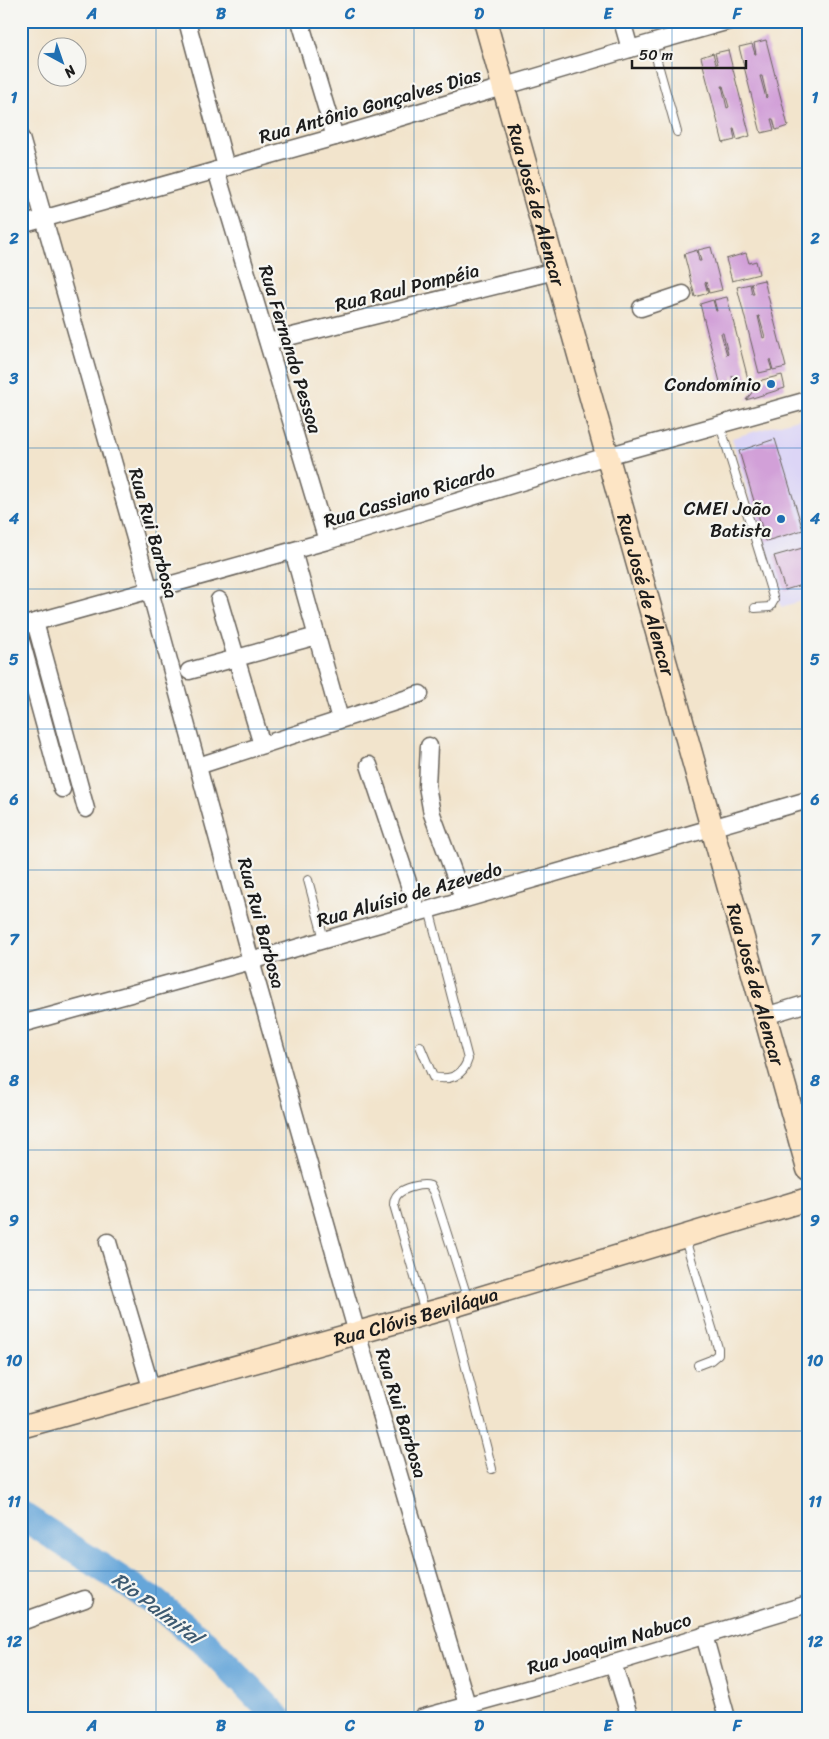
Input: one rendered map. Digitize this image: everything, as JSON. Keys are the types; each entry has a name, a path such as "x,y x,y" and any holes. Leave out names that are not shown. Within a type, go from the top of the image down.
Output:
{"street":[{"name":"Rua Fernando Pessoa","path":"187,21 221,168 268,342 327,541"},
{"path":"300,21 334,137"},
{"name":"Rua José de Alencar","path":"484,21 808,1169"},
{"path":"622,21 630,49"},
{"name":"Rua Antônio Gonçalves Dias","path":"21,225 334,137 729,21"},
{"name":"Rua Rui Barbosa","path":"21,138 150,591 251,961 357,1333 469,1711"},
{"name":"Rua Raul Pompéia","path":"268,342 555,271"},
{"path":"641,308 683,294"},
{"name":"Rua Cassiano Ricardo","path":"28,624 327,541 607,456 808,400"},
{"path":"293,550 340,719"},
{"path":"219,600 262,745"},
{"path":"28,624 86,809"},
{"path":"189,671 317,636"},
{"path":"21,640 62,790"},
{"path":"198,766 420,694"},
{"path":"429,746 427,786 432,814 463,898"},
{"path":"369,765 424,910"},
{"name":"Rua Aluísio de Azevedo","path":"21,1024 251,961 463,898 808,800"},
{"path":"765,1016 808,1003"},
{"name":"Rua Clóvis Beviláqua","path":"21,1427 459,1305 808,1199"},
{"path":"108,1242 152,1391"},
{"path":"21,1622 86,1599"},
{"name":"Rua Joaquim Nabuco","path":"421,1718 469,1711 552,1682 808,1604"},
{"path":"704,1635 727,1718"},
{"path":"613,1663 630,1718"}],"lane":[{"path":"652,43 676,132"},
{"path":"720,425 774,600 770,607 755,608"},
{"path":"308,880 324,939"},
{"path":"420,1046 433,1078 442,1079 458,1074 465,1069 468,1059 424,910"},
{"path":"425,1314 394,1205 395,1198 400,1192 425,1184 430,1186 434,1193 492,1468"},
{"path":"684,1237 718,1348 718,1354 711,1360 698,1365"}],"shaded area":[{"name":"CMEI João Batista","path":"808,416 808,599 781,607 732,438"}],"building":[{"path":"766,40 788,126 776,130 773,119 771,119 774,130 761,133 739,47 752,44 756,54 754,43","holes":["760,76 762,76 767,97 766,98"]},
{"path":"728,50 750,136 737,140 733,129 735,140 723,143 701,57 713,53 716,64 718,64 715,53","holes":["722,86 729,107 727,108"]},
{"path":"711,247 722,290 709,293 706,282 708,293 695,297 684,254 697,250 699,261 701,261 698,250"},
{"path":"746,253 749,263 756,261 759,274 732,281 726,259"},
{"path":"764,280 786,367 773,370 770,359 772,370 759,373 737,287 750,284 752,294 754,294 751,283","holes":["758,316 765,337 763,338"]},
{"path":"727,297 749,383 736,387 734,376 732,376 735,387 722,390 700,304 713,300 717,311 714,300","holes":["721,333 723,333 728,354 727,355"]},
{"name":"Condomínio","path":"782,375 785,388 746,400 762,380"},
{"path":"775,439 803,530 766,541 739,451"},
{"path":"808,545 808,583 785,590 774,556"}],"waterway":[{"name":"Rio Palmital","path":"21,1515 155,1602 207,1645 278,1718"}],"place":[{"name":"Condomínio","path":"771,384"},
{"name":"CMEI João Batista","path":"781,519"}]}
